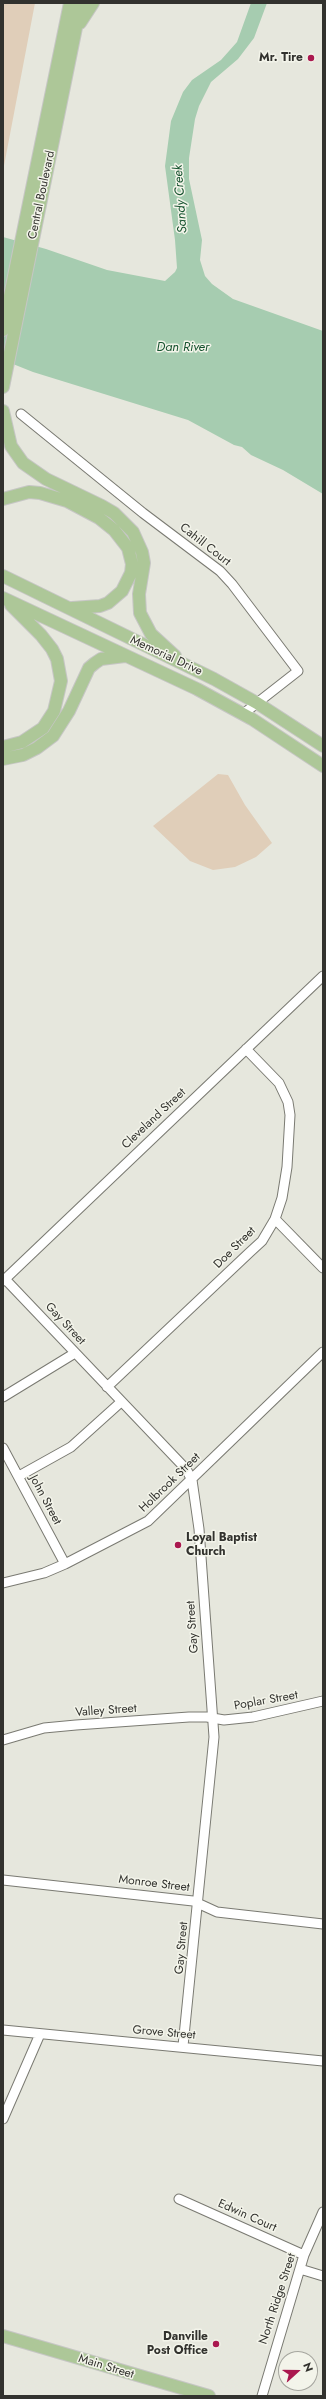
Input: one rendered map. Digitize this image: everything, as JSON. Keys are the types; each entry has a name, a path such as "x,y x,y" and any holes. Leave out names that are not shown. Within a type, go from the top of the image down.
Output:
{"main road":[{"path":"62,3 70,29"},
{"name":"Central Boulevard","path":"70,3 70,29"},
{"name":"Central Boulevard","path":"3,387 31,219 70,29 81,3"},
{"path":"70,29 93,3"},
{"name":"Central Boulevard","path":"3,330 31,219"},
{"path":"3,411 11,446 23,463 46,479 80,494 108,509 133,532 142,552 144,563 139,594 140,613 151,634 177,661"},
{"path":"3,499 29,492 40,493 67,501 104,522 118,534 128,548 132,564 131,573 122,591 108,603 100,606 70,608"},
{"name":"Memorial Drive","path":"3,576 177,661 257,703 323,746"},
{"path":"3,747 22,742 43,728 54,711 61,681 57,659 52,649 42,635 4,598"},
{"name":"Memorial Drive","path":"4,598 128,656 243,714 323,766"},
{"path":"3,759 23,755 32,751 53,736 69,711 89,668 95,663 101,659 128,656"},
{"name":"Main Street","path":"3,2336 208,2396"}],"street":[{"name":"Cahill Court","path":"21,414 143,513 220,571 232,584 298,671 243,714"},
{"name":"Cleveland Street","path":"4,1280 323,976"},
{"name":"Doe Street","path":"107,1387 262,1240 275,1219 282,1198 287,1168 290,1115 288,1102 279,1083 246,1049"},
{"path":"275,1219 323,1268"},
{"name":"Gay Street","path":"4,1280 186,1469 192,1480 199,1529 214,1737 183,2046"},
{"name":"Holbrook Street","path":"3,1583 44,1573 142,1525 192,1480 323,1352"},
{"path":"3,1397 75,1353"},
{"path":"19,1476 71,1447 121,1402"},
{"name":"John Street","path":"3,1448 64,1564"},
{"name":"Poplar Street","path":"213,1718 224,1720 253,1717 323,1701"},
{"name":"Valley Street","path":"3,1740 44,1728 189,1717 213,1718"},
{"name":"Monroe Street","path":"3,1880 100,1890 198,1903 217,1912 323,1924"},
{"name":"Grove Street","path":"3,2030 183,2046 323,2061"},
{"path":"3,2119 40,2034"},
{"name":"Edwin Court","path":"179,2199 304,2255"},
{"name":"North Ridge Street","path":"262,2396 304,2255 323,2212"},
{"path":"300,2268 323,2276"}],"shaded area":[{"path":"3,3 35,3 3,171"},
{"path":"218,774 228,775 245,805 272,843 256,857 235,867 213,870 190,861 153,826"}],"water":[{"name":"Dan River","path":"251,3 267,3 254,38 238,59 211,82 199,106 195,119 189,158 189,179 202,240 200,260 205,276 212,284 233,299 323,331 323,494 283,470 251,455 242,447 234,445 188,420 33,372 3,360 3,237 46,249 107,270 165,281 175,272 177,268 175,240 165,166 171,121 183,92 192,80 221,60 237,42"}],"place":[{"name":"Mr. Tire","path":"311,58"},
{"name":"Loyal Baptist Church","path":"178,1545"},
{"name":"Danville Post Office","path":"216,2344"}],"water label":[{"name":"Sandy Creek","path":"181,199"}]}
